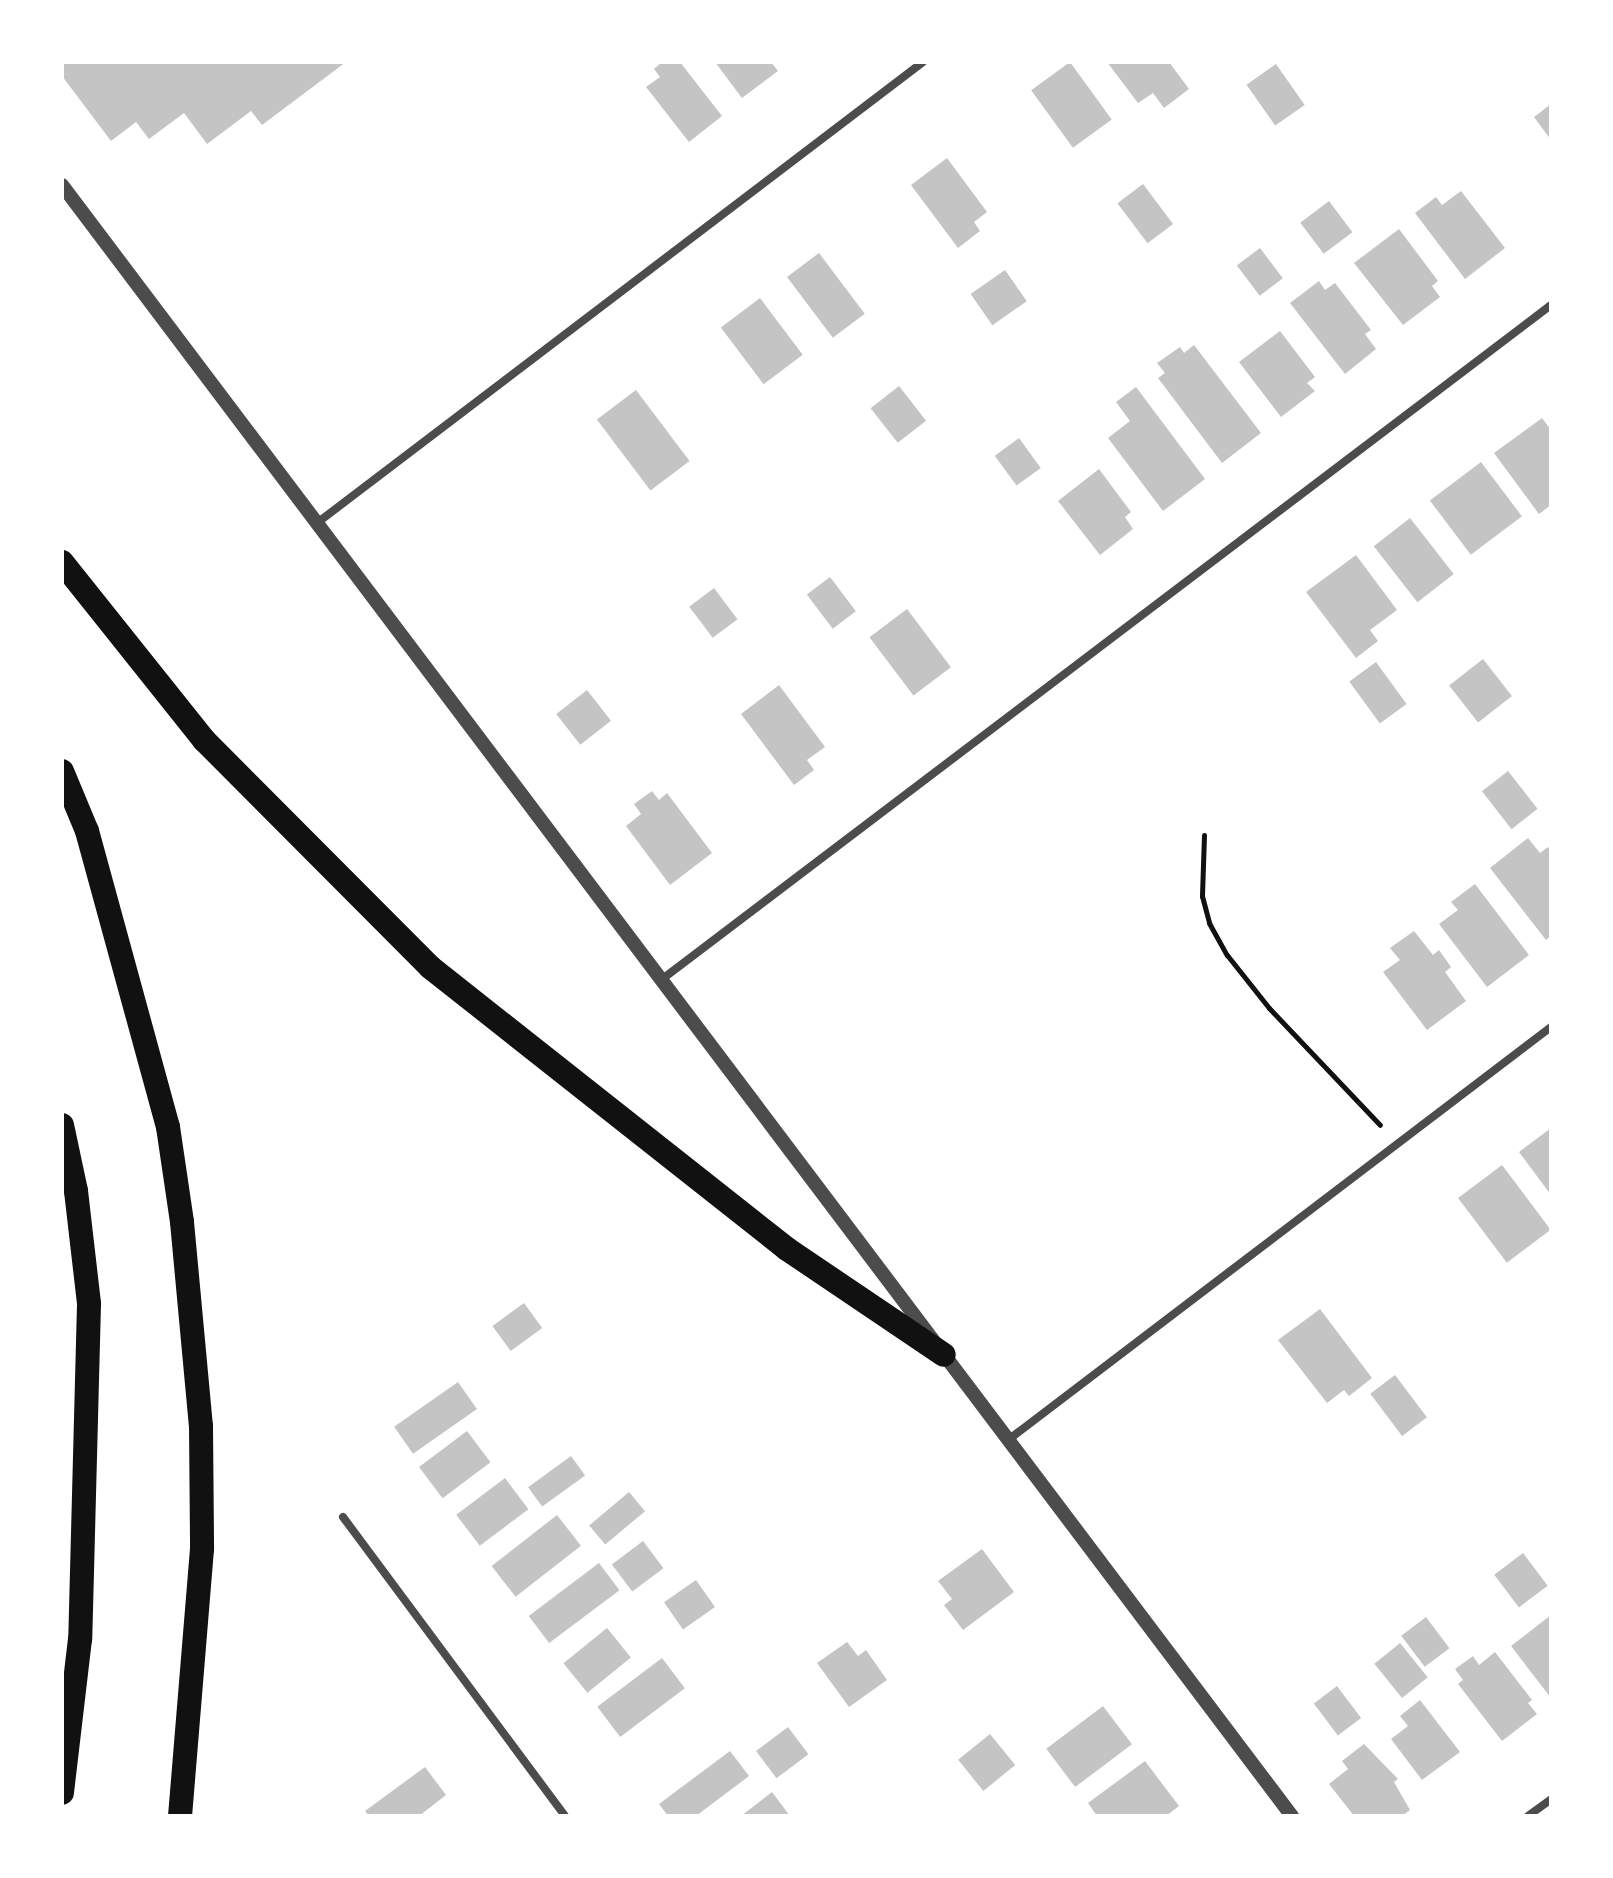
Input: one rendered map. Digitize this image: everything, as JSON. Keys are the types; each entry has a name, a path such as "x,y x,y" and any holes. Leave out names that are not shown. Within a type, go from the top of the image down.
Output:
{"highway":[{"path":"62,562 204,740 430,967 787,1249 944,1355"},
{"path":"62,771 87,831 168,1127 182,1222 201,1426 202,1549 180,1816"},
{"path":"62,1125 76,1191 89,1304 80,1639 62,1793"}],"street":[{"path":"317,523 923,62"},
{"path":"62,185 1292,1816"},
{"path":"661,980 1551,305"},
{"path":"1008,1440 1551,1027"},
{"path":"343,1517 565,1816"},
{"path":"1528,1816 1551,1799"}],"path":[{"path":"1204,835 1202,896 1209,923 1227,955 1269,1008 1350,1090 1396,1145"}],"building":[{"path":"62,62 346,62 262,125 251,111 207,144 184,113 149,139 136,122 111,141 62,76"},
{"path":"662,62 680,62 722,116 689,142 646,87 660,77 654,69"},
{"path":"715,62 771,62 778,71 742,98"},
{"path":"1070,62 1112,119 1073,148 1031,90"},
{"path":"1107,62 1169,62 1189,89 1164,108 1153,93 1138,103"},
{"path":"1276,64 1305,105 1275,126 1247,85"},
{"path":"1551,104 1551,140 1534,117"},
{"path":"947,158 987,212 974,222 980,231 958,248 911,185"},
{"path":"1143,184 1173,224 1148,243 1117,203"},
{"path":"1461,191 1505,248 1465,279 1415,213 1436,197 1442,205"},
{"path":"1329,201 1352,232 1324,254 1300,223"},
{"path":"1399,229 1438,281 1432,286 1440,297 1403,325 1354,263"},
{"path":"1260,248 1283,278 1260,296 1237,265"},
{"path":"819,253 865,314 833,338 787,277"},
{"path":"1005,270 1027,301 992,325 971,294"},
{"path":"1319,281 1325,290 1335,283 1371,330 1365,334 1376,349 1345,374 1290,303"},
{"path":"760,298 803,355 764,384 721,327"},
{"path":"1280,331 1315,377 1307,383 1315,391 1281,417 1239,362"},
{"path":"1194,345 1261,433 1222,463 1158,378 1165,373 1157,363 1180,347 1184,353"},
{"path":"899,386 926,421 898,443 871,408"},
{"path":"1136,387 1205,479 1163,511 1108,438 1130,421 1116,402"},
{"path":"636,390 690,461 650,491 597,419"},
{"path":"1542,418 1551,430 1551,505 1539,514 1494,453"},
{"path":"1019,438 1041,468 1016,486 995,456"},
{"path":"1481,462 1522,516 1471,555 1430,501"},
{"path":"1099,469 1131,512 1125,517 1133,529 1100,555 1058,501"},
{"path":"1410,518 1454,574 1417,602 1374,546"},
{"path":"1356,555 1397,610 1370,630 1378,641 1356,658 1306,592"},
{"path":"830,577 856,611 833,629 807,594"},
{"path":"714,588 737,619 713,638 689,607"},
{"path":"907,609 951,667 913,696 869,637"},
{"path":"1483,659 1512,696 1478,723 1449,685"},
{"path":"1376,662 1407,704 1380,723 1349,681"},
{"path":"779,685 825,747 807,760 814,770 794,785 741,714"},
{"path":"587,690 611,721 580,745 556,714"},
{"path":"1508,771 1538,809 1512,829 1482,791"},
{"path":"652,791 659,800 667,793 712,853 670,885 626,826 641,814 634,804"},
{"path":"1528,838 1540,853 1548,847 1551,851 1551,936 1546,940 1490,868"},
{"path":"1475,884 1529,955 1487,987 1439,924 1458,910 1451,902"},
{"path":"1414,931 1433,955 1439,950 1451,967 1445,972 1466,1001 1427,1030 1383,972 1400,960 1390,948"},
{"path":"1551,1128 1551,1195 1519,1152"},
{"path":"1502,1165 1551,1230 1507,1263 1458,1198"},
{"path":"524,1303 542,1328 511,1351 492,1326"},
{"path":"1320,1309 1372,1378 1349,1396 1344,1390 1327,1403 1278,1340"},
{"path":"1395,1375 1427,1417 1402,1436 1370,1394"},
{"path":"458,1382 477,1409 413,1454 394,1427"},
{"path":"467,1431 490,1462 443,1498 419,1467"},
{"path":"571,1456 585,1475 542,1507 528,1487"},
{"path":"505,1478 528,1509 480,1546 456,1515"},
{"path":"629,1492 645,1511 605,1545 589,1525"},
{"path":"557,1515 581,1546 516,1597 492,1566"},
{"path":"643,1541 663,1568 632,1592 612,1564"},
{"path":"982,1549 1014,1592 963,1630 944,1605 952,1599 938,1581"},
{"path":"1523,1553 1548,1586 1519,1607 1494,1575"},
{"path":"599,1563 619,1590 549,1643 529,1616"},
{"path":"696,1580 715,1607 683,1629 664,1602"},
{"path":"1551,1615 1551,1698 1511,1646"},
{"path":"1426,1617 1449,1648 1425,1667 1401,1636"},
{"path":"607,1628 631,1658 587,1693 563,1663"},
{"path":"847,1642 858,1656 866,1650 887,1680 849,1707 817,1663"},
{"path":"1400,1643 1428,1677 1402,1698 1374,1664"},
{"path":"1495,1652 1532,1700 1528,1703 1537,1714 1502,1741 1458,1684 1463,1680 1455,1669 1473,1656 1479,1665"},
{"path":"662,1658 685,1688 620,1737 597,1707"},
{"path":"1337,1686 1361,1718 1338,1735 1314,1703"},
{"path":"1420,1700 1460,1752 1422,1780 1391,1739 1408,1726 1400,1716"},
{"path":"1103,1706 1132,1744 1075,1787 1046,1749"},
{"path":"788,1727 808,1754 777,1778 756,1751"},
{"path":"990,1734 1015,1765 983,1791 958,1760"},
{"path":"1364,1744 1398,1779 1394,1782 1410,1810 1402,1816 1354,1816 1329,1784 1348,1769 1342,1761"},
{"path":"730,1751 749,1776 696,1816 668,1816 659,1804"},
{"path":"1145,1761 1179,1806 1166,1816 1097,1816 1088,1803"},
{"path":"425,1767 446,1795 419,1816 369,1816 365,1811"},
{"path":"772,1792 790,1816 741,1816"}]}
